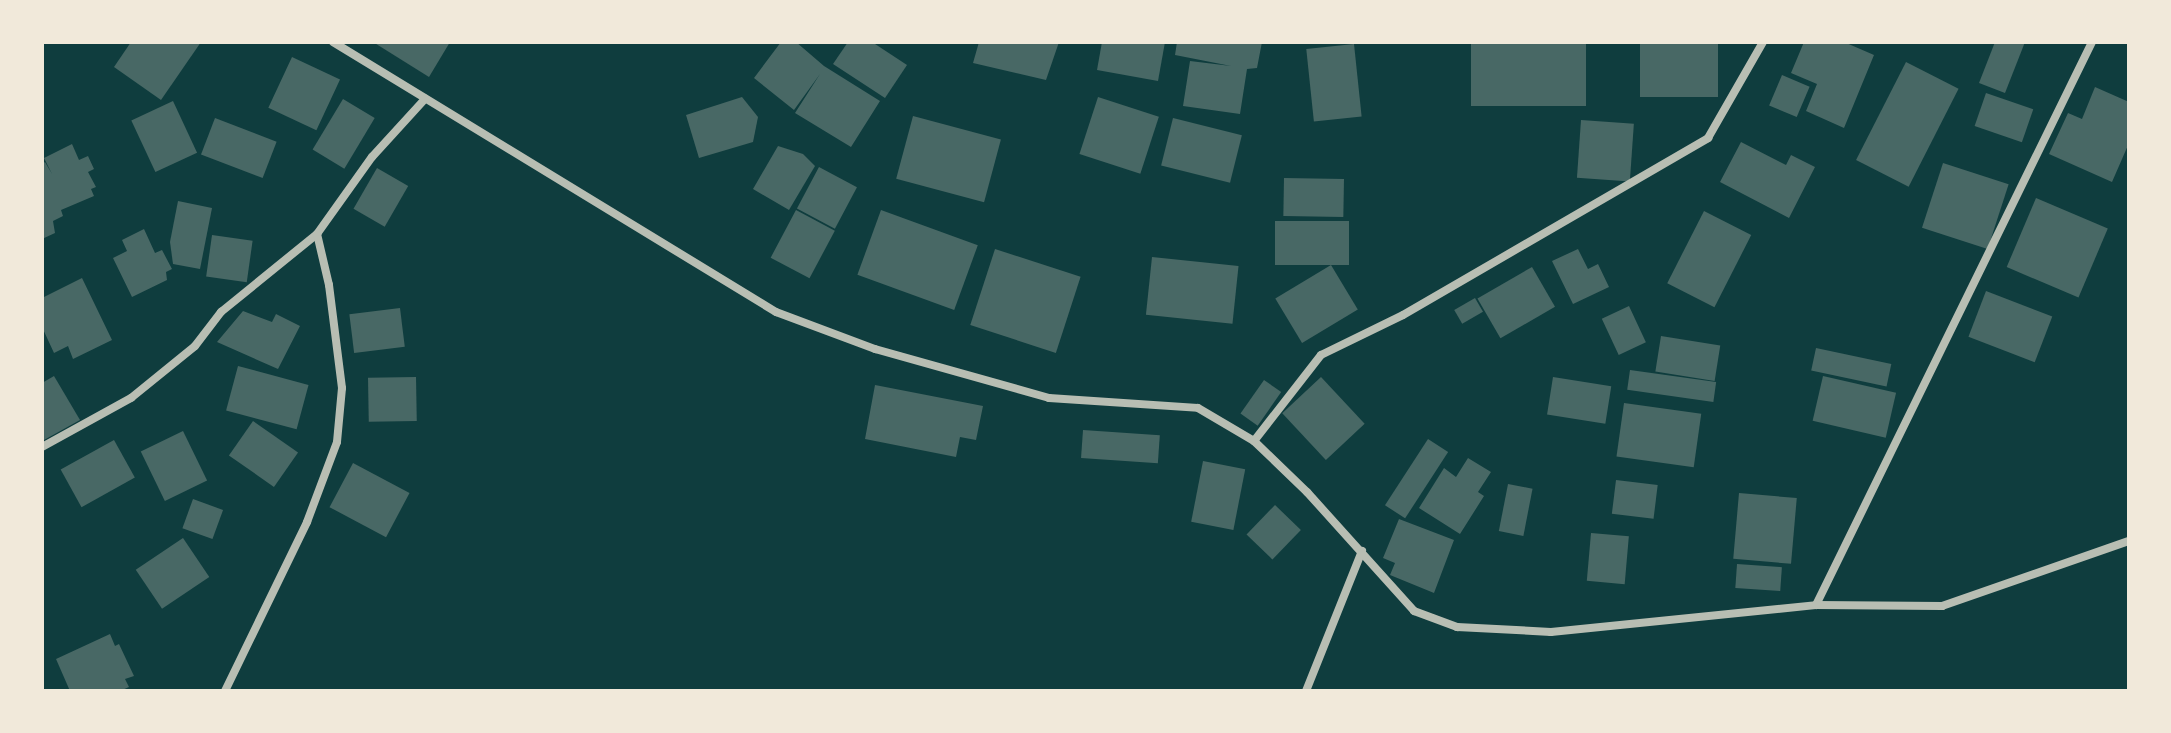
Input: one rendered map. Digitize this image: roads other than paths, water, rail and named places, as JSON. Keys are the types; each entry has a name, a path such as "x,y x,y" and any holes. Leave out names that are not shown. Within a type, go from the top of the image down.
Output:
{"street":[{"path":"333,42 776,312 875,349 1049,398 1198,408 1254,441 1362,551 1414,611 1457,627 1551,632 1816,605 1942,606 2129,541"},
{"path":"1254,441 1321,355 1403,315 1708,138 1763,42"},
{"path":"1816,605 2092,42"},
{"path":"42,447 131,398 195,346 221,312 317,234 372,157 425,99"},
{"path":"225,691 307,522 337,442 342,388 329,285 317,234"},
{"path":"1306,691 1362,551"}]}
